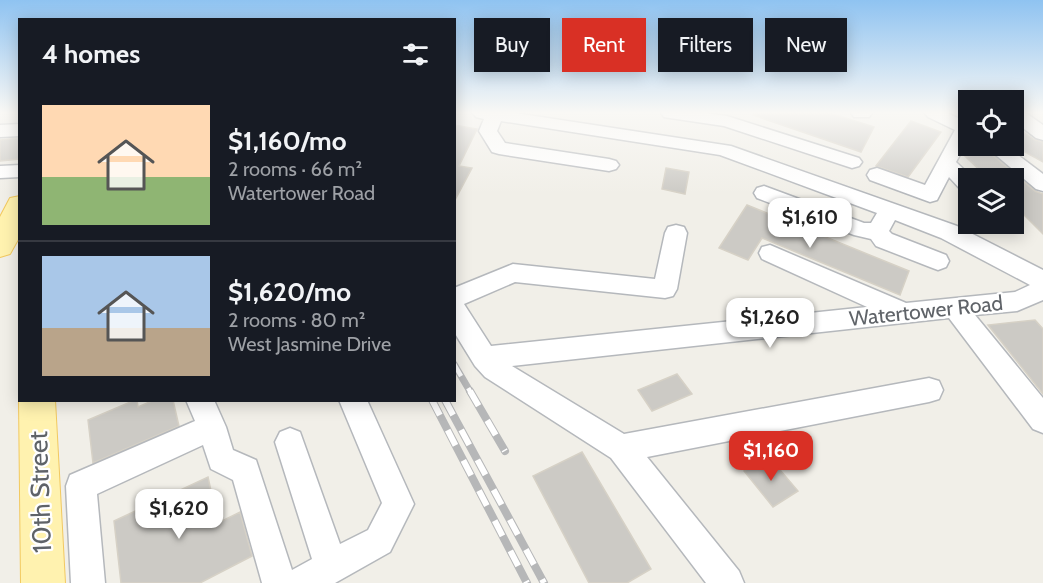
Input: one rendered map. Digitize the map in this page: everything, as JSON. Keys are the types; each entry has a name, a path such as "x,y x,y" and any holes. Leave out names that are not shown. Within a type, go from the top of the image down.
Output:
{"main road":[{"path":"0,246 18,209"},
{"name":"10th Street","path":"43,583 44,403"}],"street":[{"path":"494,140 499,148 609,165"},
{"path":"673,140 724,150 949,232 958,233"},
{"path":"724,150 725,140"},
{"path":"792,140 852,162"},
{"path":"877,175 930,195 958,144"},
{"path":"1008,156 1043,184"},
{"path":"946,163 958,175"},
{"path":"0,172 18,171"},
{"path":"764,193 862,230 878,232 884,240 938,261"},
{"path":"878,232 890,210"},
{"path":"456,297 513,273 665,289 676,233"},
{"path":"974,234 1043,281"},
{"path":"770,254 904,313"},
{"name":"Watertower Road","path":"484,358 1017,301 1043,290"},
{"path":"955,308 1043,420"},
{"path":"456,313 484,358 494,369 621,448 727,583"},
{"path":"621,448 929,390"},
{"path":"306,579 379,541 398,504 354,402"},
{"path":"88,583 81,486 206,414 221,459 245,470 306,579"},
{"path":"290,442 306,579"}],"building":[{"path":"0,140 18,140 18,159 0,161"},
{"path":"456,140 472,140 459,166 472,168 456,198"},
{"path":"827,140 867,140 861,152"},
{"path":"896,140 935,140 908,177 876,166"},
{"path":"1024,140 1043,142 1043,162 1024,152"},
{"path":"965,156 993,156 1008,168 978,168"},
{"path":"666,168 689,172 685,194 662,189"},
{"path":"1024,182 1035,191 1043,194 1043,234 1024,215"},
{"path":"747,205 909,271 900,295 762,238 748,260 719,248"},
{"path":"1035,320 1043,329 1043,394 988,325"},
{"path":"677,374 692,394 652,411 638,390"},
{"path":"130,402 137,402 138,407 149,402 173,402 179,426 93,463 88,420"},
{"path":"582,452 651,569 627,583 589,583 533,476"},
{"path":"769,457 798,491 773,507 744,471"},
{"path":"208,477 218,523 240,512 252,556 200,583 121,583 114,521"}],"railway":[{"path":"456,367 471,393"},
{"path":"470,391 505,451"},
{"path":"433,402 527,583"},
{"path":"446,402 544,583"}]}
